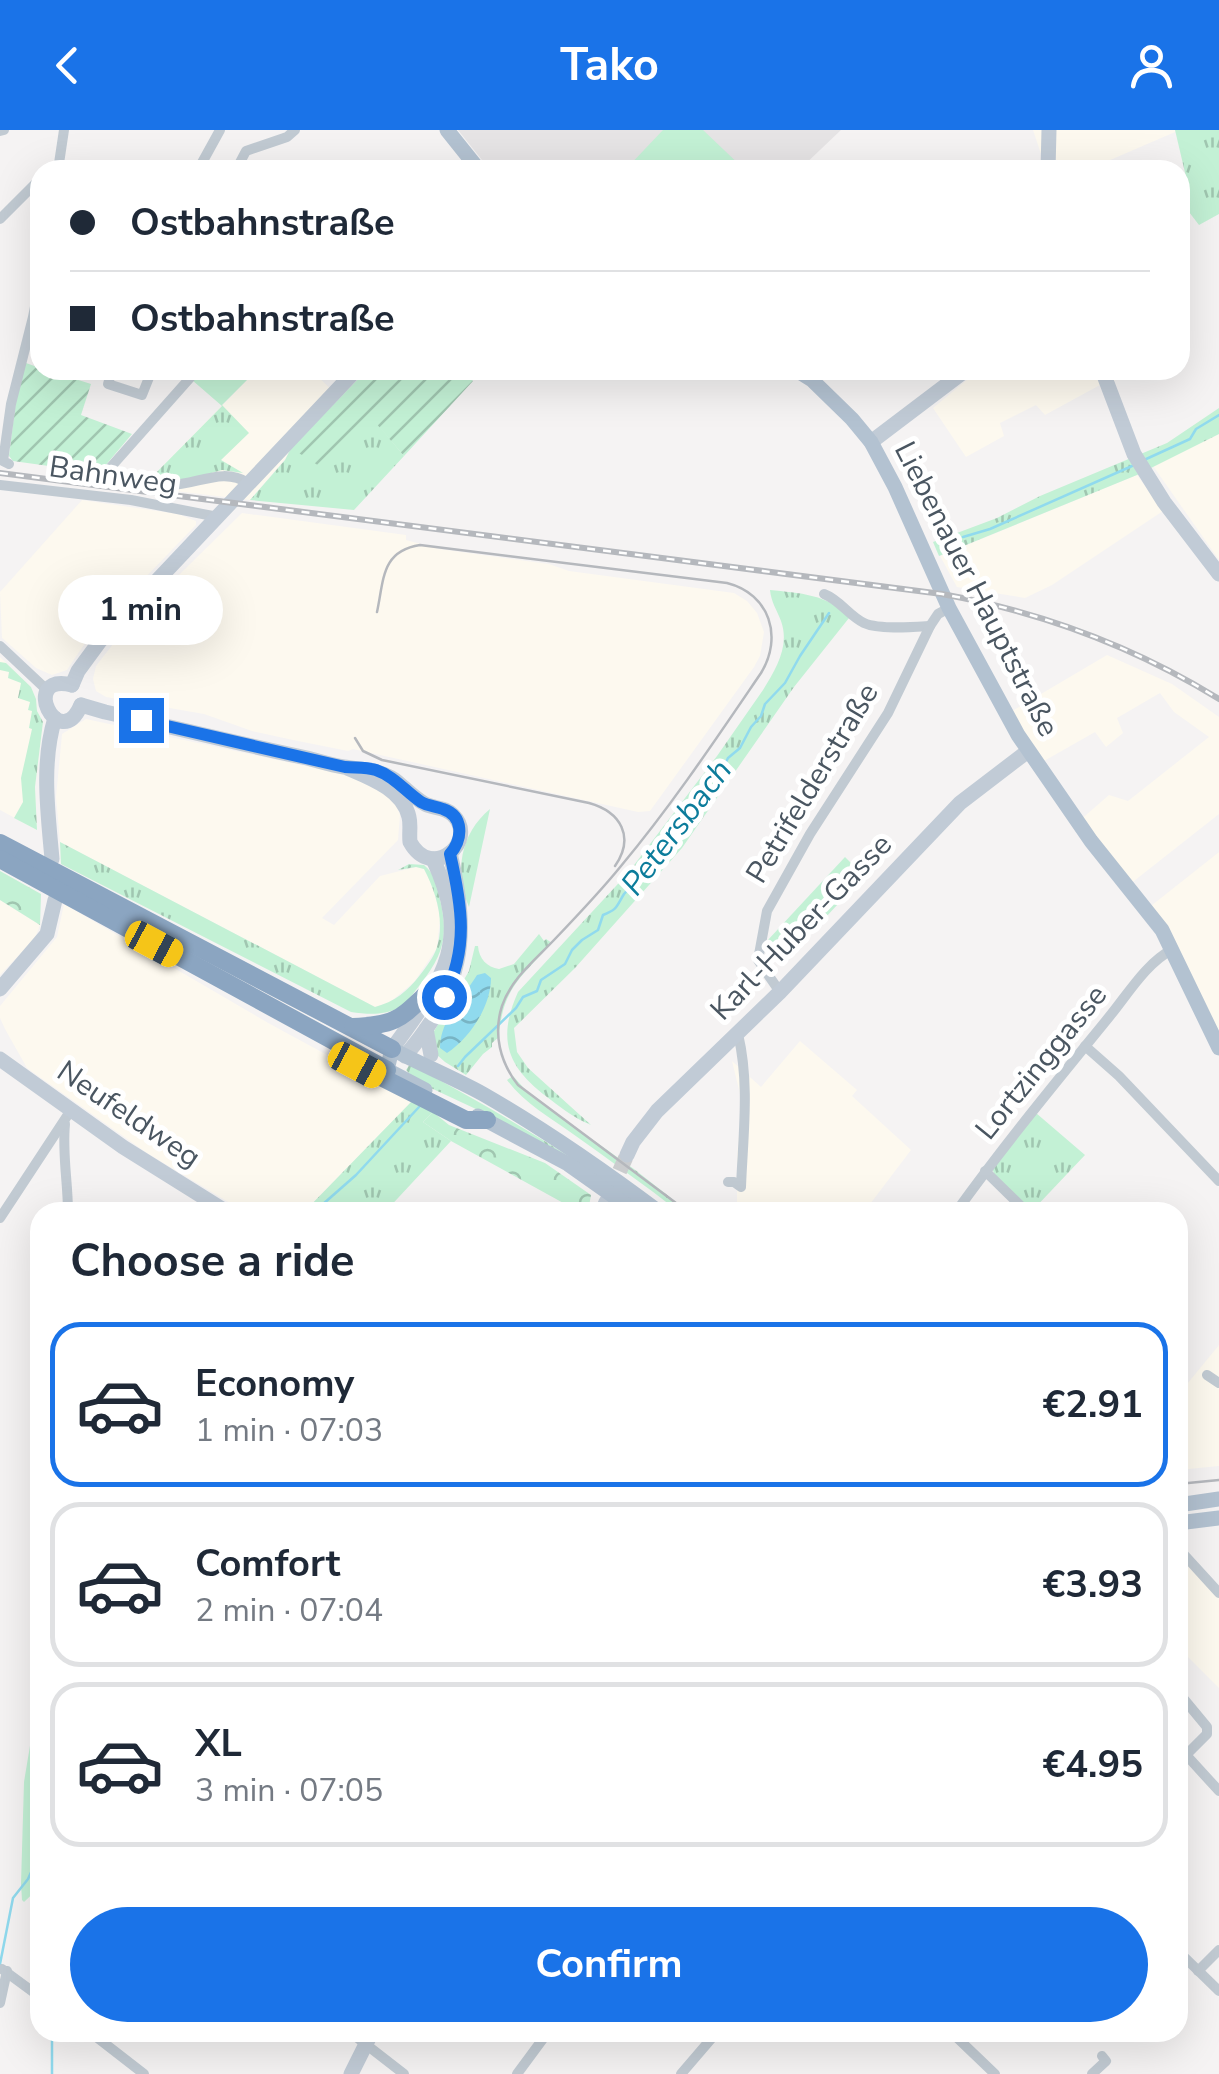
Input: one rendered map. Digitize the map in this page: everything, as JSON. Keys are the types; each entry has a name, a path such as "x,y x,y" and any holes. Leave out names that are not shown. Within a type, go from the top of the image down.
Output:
{"highway":[{"path":"0,843 44,868 65,892 388,1070"},
{"path":"0,860 44,868"},
{"path":"65,892 399,1052"},
{"path":"186,962 193,974 385,1080 466,1120 487,1120"},
{"path":"353,1028 396,1021 433,988"}],"main road":[{"path":"447,130 470,160"},
{"path":"1048,160 1049,130"},
{"path":"72,686 100,641 346,380"},
{"name":"Liebenauer Hauptstraße","path":"812,380 871,442 948,608 1028,751 1162,930 1219,1048"},
{"path":"871,442 953,380"},
{"path":"1106,380 1134,454 1164,502 1219,574"},
{"path":"63,683 72,686 80,694 78,712 72,718 55,718 46,710 48,691 63,683"},
{"path":"81,704 345,767 376,770 421,802 449,812 458,822 460,837 450,854 432,859 422,856 413,848 408,836 408,812 397,796 371,778 345,767"},
{"path":"44,868 46,783 55,718"},
{"name":"Karl-Huber-Gasse","path":"627,1155 657,1112 780,992 960,802 1028,751"},
{"path":"410,823 419,812 432,807"},
{"path":"399,1052 426,1029 458,965 462,942 458,888 450,854"},
{"path":"432,859 448,899 452,936 446,964 388,1070 601,1178"},
{"path":"0,989 47,934 65,892"},
{"path":"426,1029 431,1055 437,1064 469,1086"},
{"path":"399,1052 469,1086 536,1126 601,1178 613,1200"},
{"name":"Neufeldweg","path":"0,1060 69,1114 212,1202"},
{"path":"1188,1504 1219,1499"},
{"path":"1188,1522 1219,1518"},
{"path":"351,2074 367,2042"}],"street":[{"path":"60,160 64,130"},
{"path":"204,160 220,130"},
{"path":"242,160 246,152 295,130"},
{"path":"0,219 30,190"},
{"path":"9,464 3,461 8,416 30,323"},
{"path":"109,380 108,384 142,395 148,380"},
{"path":"188,380 102,477 172,485 223,475 248,483"},
{"name":"Bahnweg","path":"0,485 131,500 219,517"},
{"path":"824,594 864,623 930,626"},
{"name":"Petrifelderstraße","path":"780,992 758,960 767,911 810,834 888,714 930,626 948,608"},
{"path":"0,646 48,691"},
{"name":"Lortzinggasse","path":"963,1202 1156,960 1173,949"},
{"path":"728,1182 740,1187 746,1106 738,1034"},
{"path":"1085,1046 1219,1181"},
{"path":"68,1202 64,1138 69,1114"},
{"path":"0,1218 69,1114"},
{"path":"986,1171 1017,1202"},
{"path":"1206,1375 1219,1383"},
{"path":"1188,1559 1219,1593"},
{"path":"1188,1704 1207,1727 1206,1734 1188,1746"},
{"path":"1188,1756 1219,1790"},
{"path":"1198,1970 1219,1950"},
{"path":"1188,1961 1219,1991"},
{"path":"0,2003 4,1970 30,1989"},
{"path":"103,2042 144,2074"},
{"path":"373,2042 404,2074"},
{"path":"517,2074 541,2042"},
{"path":"682,2074 708,2042"},
{"path":"961,2042 995,2074"},
{"path":"1092,2074 1106,2061 1102,2056"}],"shaded area":[{"path":"458,130 841,130 810,160 482,160"},
{"path":"1033,130 1175,130 1110,160 1042,160"},
{"path":"247,380 321,380 339,397 250,500 142,487"},
{"path":"967,380 1115,381 1045,415 1036,405 1000,423 1004,436 966,457 933,408"},
{"path":"1219,434 1219,560 1153,466"},
{"path":"1137,475 1163,511 1052,585 1025,598 957,587 940,556"},
{"path":"82,500 178,514 196,521 196,525 92,633 67,670 52,675 36,668 2,638 0,592"},
{"path":"242,513 406,535 406,540 439,549 549,564 569,571 734,593 757,613 764,632 760,656 650,811 638,812 353,749 252,731 204,714 106,697 96,691 96,666 127,626"},
{"path":"1107,655 1172,684 1219,717 1219,814 1126,884 1078,822 1109,795 1128,801 1209,737 1174,712 1160,693 1117,718 1123,733 1106,747 1095,732 1037,765 1007,714"},
{"path":"0,657 31,687 43,722 35,787 37,830 0,810"},
{"path":"86,719 352,776 386,795 400,815 398,840 322,918 334,925 380,876 416,867 424,869 434,889 440,918 437,948 414,982 390,1002 375,1007 60,842 56,797 62,734"},
{"path":"1219,852 1219,1048 1147,909"},
{"path":"0,900 40,925 35,938 0,975"},
{"path":"64,904 412,1101 314,1202 228,1202 147,1153 27,1068 0,1018 0,1006 57,937"},
{"path":"800,1041 857,1090 852,1096 911,1150 872,1202 737,1202 742,1102 732,1061 761,1087"},
{"path":"1219,1345 1219,1466 1188,1469 1188,1383"},
{"path":"1188,1559 1219,1593 1219,1688 1188,1657"}],"green space":[{"path":"663,130 703,130 734,160 634,160"},
{"path":"1175,130 1219,130 1219,214 1199,225 1190,213 1190,160 1182,160"},
{"path":"26,363 30,364 30,380 78,380 91,384 81,415 132,434 99,473 13,461 9,456 18,384"},
{"path":"192,380 247,380 222,405 249,433 221,460 243,473 222,470 187,480 148,481 222,406"},
{"path":"357,380 473,381 404,456 375,422 327,471 291,448"},
{"path":"1219,408 1219,434 1137,475 939,556 933,542 1167,443"},
{"path":"375,421 404,456 354,510 250,500 291,448"},
{"path":"770,590 823,599 849,618 794,687 682,848 575,968 514,1028 517,1052 528,1068 591,1125 536,1088 516,1065 507,1040 511,1009 518,992 628,873 763,690 777,666 784,639"},
{"path":"0,662 31,687 43,722 35,787 37,830 14,818 23,802 21,778 32,711 28,710 30,702 18,698 21,683 8,678 9,672 0,670"},
{"path":"490,809 469,907 462,880 463,854 472,830"},
{"path":"60,842 375,1007 411,986 437,947 440,917 435,897 424,869 398,870 409,864 424,865 435,880 443,913 442,946 427,975 401,1006 380,1013 351,1012 61,864"},
{"path":"845,857 864,876 787,959 767,941"},
{"path":"0,871 41,894 40,925 0,900"},
{"path":"539,934 552,943 509,995 499,1037 492,1047 466,1075 445,1062 436,1054 433,1033 469,971 475,946 484,962 499,969 514,964"},
{"path":"410,1064 472,1098 637,1202 630,1202 493,1117 418,1082 406,1070"},
{"path":"513,1076 531,1096 676,1202 666,1202 537,1109 507,1080"},
{"path":"412,1101 433,1112 423,1122 451,1141 394,1202 314,1202"},
{"path":"433,1112 449,1125 545,1163 591,1195 590,1202 562,1202 423,1122"},
{"path":"1036,1113 1085,1155 1041,1202 1022,1202 995,1176 992,1168"},
{"path":"30,1746 30,1896 24,1902 21,1884 24,1782"}],"water":[{"path":"485,973 491,978 483,1010 471,1030 447,1053 440,1048 448,1019 477,975"}],"waterway":[{"name":"Petersbach","path":"1144,460 1190,439 1196,429 1219,415"},
{"name":"Petersbach","path":"963,537 990,529 1132,466"},
{"name":"Petersbach","path":"458,1066 523,997 537,991 541,980 565,964 572,950 598,930 603,915 616,907 638,876 655,867 660,852 679,835 693,807 713,788 728,758 740,748 765,704 785,683 829,613"},
{"name":"Petersbach","path":"325,1202 419,1107"},
{"name":"Petersbach","path":"0,1964 13,1898 30,1875"},
{"path":"52,2042 52,2074"}],"tunnel":[{"path":"610,1192 627,1155"}],"tram line":[{"path":"377,612 383,578 391,560 407,548 420,545 727,583 754,597 762,607 768,619 771,645 761,673 640,843 517,979 499,1016 500,1047 518,1085 675,1202"},
{"path":"355,738 363,751 382,760 600,807 622,827 624,845 615,866"},
{"path":"1188,1483 1219,1480"}],"railway":[{"path":"0,473 942,594 1085,633 1153,663 1219,699"}],"route":[{"path":"141,720 345,767 376,770 421,802 449,812 460,828 457,846 450,854 458,888 462,942 458,965 444,997"}]}
